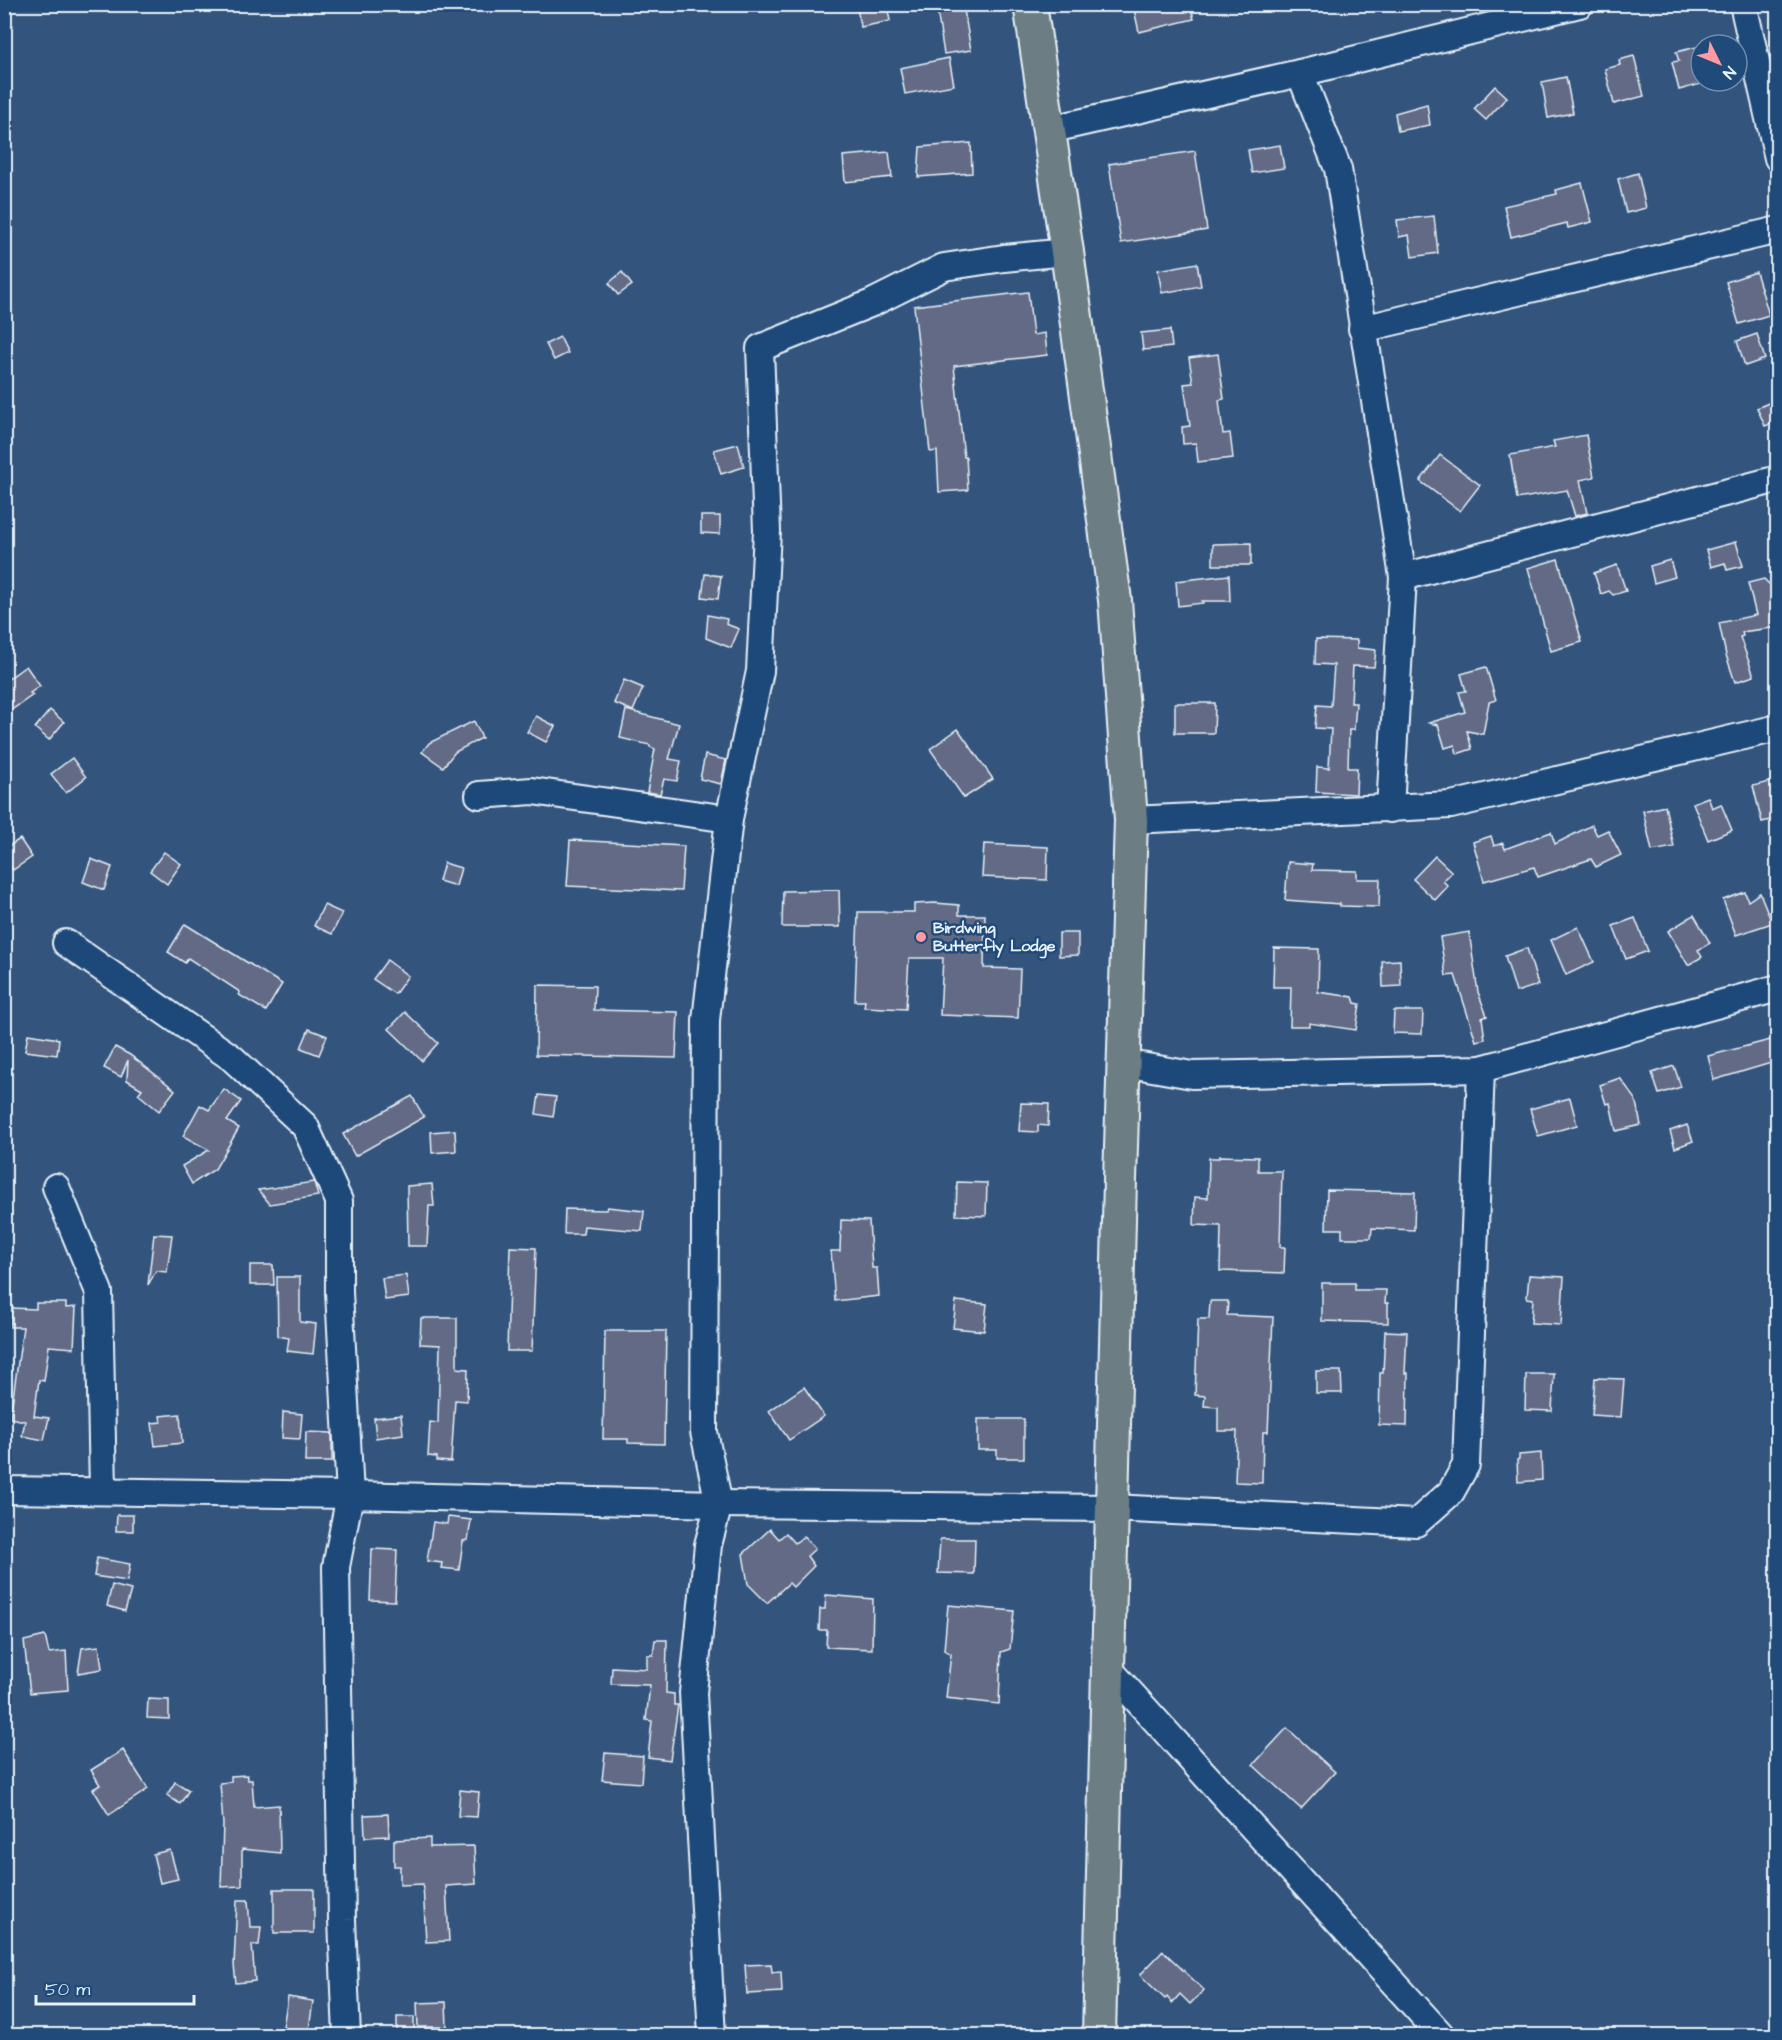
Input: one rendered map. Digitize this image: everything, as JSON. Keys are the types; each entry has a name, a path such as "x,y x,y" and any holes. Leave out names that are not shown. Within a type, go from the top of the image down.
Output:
{"main road":[{"path":"1030,4 1115,600 1131,820 1099,2036"}],"street":[{"path":"1048,130 1300,73 1580,4"},
{"path":"1743,4 1778,158"},
{"path":"1300,73 1338,169 1403,576 1390,809"},
{"path":"1362,329 1778,231"},
{"path":"712,2036 693,1693 708,1545 718,1504 704,1432 706,1020 729,819 759,672 767,531 760,348 872,303 944,267 1067,252"},
{"path":"1403,576 1778,479"},
{"path":"1131,820 1451,805 1778,728"},
{"path":"479,795 532,791 729,819"},
{"path":"66,942 232,1058 305,1126 339,1201 339,1292 350,1495 336,1567 342,1908 347,2036"},
{"path":"1124,1063 1192,1075 1481,1069 1778,988"},
{"path":"4,1490 718,1504 1112,1508 1416,1523 1451,1492 1466,1465 1481,1069"},
{"path":"56,1187 99,1292 104,1491"},
{"path":"1108,1668 1442,2036"}],"building":[{"path":"856,4 887,4 890,21 861,27"},
{"path":"936,4 963,4 971,50 944,54"},
{"path":"1153,4 1190,4 1194,19 1139,32 1134,9"},
{"path":"1689,49 1689,87 1679,90 1672,62 1679,61 1676,52"},
{"path":"1634,56 1644,96 1614,104 1605,69 1620,65 1619,60"},
{"path":"949,58 954,85 905,94 900,68"},
{"path":"1566,77 1573,113 1548,118 1542,82"},
{"path":"1495,86 1507,97 1486,120 1474,109"},
{"path":"1427,104 1430,125 1398,131 1395,113"},
{"path":"971,143 972,173 918,177 920,147"},
{"path":"1280,145 1284,168 1252,173 1248,150"},
{"path":"1195,151 1207,230 1121,243 1109,164"},
{"path":"889,152 892,177 845,182 843,156"},
{"path":"1638,173 1646,208 1626,213 1618,179"},
{"path":"1582,183 1592,222 1568,228 1567,223 1511,237 1504,206 1557,194 1556,190"},
{"path":"1434,216 1438,253 1412,257 1409,235 1399,237 1397,220"},
{"path":"1197,263 1201,286 1162,293 1158,270"},
{"path":"622,272 632,285 618,295 609,283"},
{"path":"1756,272 1769,315 1739,324 1726,282"},
{"path":"1028,292 1033,335 1045,333 1047,355 954,366 968,490 939,492 937,451 930,452 914,306"},
{"path":"1170,330 1172,347 1143,350 1141,333"},
{"path":"1757,334 1765,359 1745,366 1737,341"},
{"path":"560,337 568,353 554,360 546,344"},
{"path":"1218,354 1224,399 1219,400 1223,434 1230,433 1233,458 1198,462 1196,443 1183,444 1182,427 1190,426 1184,384 1193,383 1189,358"},
{"path":"1778,399 1778,421 1765,426 1757,408"},
{"path":"1586,435 1594,477 1580,480 1587,513 1575,516 1567,490 1517,499 1510,455 1555,447 1553,441"},
{"path":"738,444 744,467 721,474 714,450"},
{"path":"1440,455 1480,485 1460,511 1420,481"},
{"path":"701,516 720,516 720,534 701,533"},
{"path":"1736,542 1743,566 1727,570 1725,563 1711,567 1706,550"},
{"path":"1251,543 1251,565 1213,565 1213,544"},
{"path":"1558,559 1582,642 1551,651 1528,568"},
{"path":"1670,560 1675,577 1654,583 1650,566"},
{"path":"1617,565 1626,591 1613,595 1609,591 1601,594 1594,573"},
{"path":"705,574 721,576 718,599 702,597"},
{"path":"1229,575 1230,601 1202,601 1203,603 1178,606 1176,581"},
{"path":"1764,579 1769,584 1778,583 1778,627 1742,632 1743,636 1740,637 1754,676 1735,682 1719,623 1756,615 1748,583"},
{"path":"708,615 727,619 726,624 739,629 731,648 706,638"},
{"path":"1316,639 1357,640 1357,648 1376,650 1374,667 1353,666 1351,703 1356,703 1354,730 1349,730 1348,768 1357,768 1356,794 1316,792 1317,767 1329,768 1331,729 1315,728 1317,705 1331,706 1334,665 1315,664"},
{"path":"26,666 40,686 30,693 33,695 4,715 4,682"},
{"path":"1486,667 1496,700 1489,702 1483,734 1467,731 1472,749 1457,754 1455,745 1445,748 1438,725 1429,723 1465,712 1459,692 1466,691 1461,674"},
{"path":"624,680 643,688 633,711 614,703"},
{"path":"1175,703 1215,703 1214,733 1175,733"},
{"path":"50,710 64,722 49,740 35,728"},
{"path":"626,710 679,724 669,759 681,761 677,781 664,779 660,794 647,792 655,749 650,745 620,738"},
{"path":"536,716 555,726 546,742 527,732"},
{"path":"474,721 482,738 455,752 443,767 422,752 429,743"},
{"path":"958,729 993,779 964,798 930,749"},
{"path":"705,755 726,760 721,784 700,779"},
{"path":"72,758 86,777 66,793 51,774"},
{"path":"1774,781 1778,794 1778,818 1762,822 1753,786"},
{"path":"1708,797 1712,808 1721,804 1732,830 1708,840 1693,803"},
{"path":"1665,806 1674,847 1652,851 1643,811"},
{"path":"1592,825 1597,835 1608,830 1621,855 1596,867 1591,859 1538,877 1534,867 1484,881 1473,842 1491,836 1494,846 1503,843 1505,849 1551,832 1555,844"},
{"path":"20,839 32,857 13,870 4,857 4,849"},
{"path":"570,840 684,846 681,891 567,886"},
{"path":"984,844 1048,847 1047,880 982,877"},
{"path":"164,852 181,864 167,884 150,871"},
{"path":"1435,856 1452,872 1443,881 1448,886 1435,900 1413,879"},
{"path":"91,859 112,867 104,890 83,882"},
{"path":"1288,862 1313,864 1312,870 1357,871 1357,879 1380,879 1379,907 1340,906 1340,904 1285,900"},
{"path":"444,863 461,868 456,886 439,881"},
{"path":"839,890 840,927 782,927 783,891"},
{"path":"1745,892 1748,901 1760,893 1772,923 1736,935 1723,900"},
{"path":"914,904 959,905 959,915 985,915 984,968 1020,969 1018,1018 940,1015 943,958 909,958 906,1009 864,1007 865,1001 855,1001 858,912 914,912"},
{"path":"324,905 342,913 332,934 314,926"},
{"path":"1694,915 1710,943 1698,950 1702,957 1688,965 1668,931"},
{"path":"1635,918 1648,951 1626,959 1613,926"},
{"path":"185,924 282,984 266,1011 239,995 240,992 188,958 185,963 168,952"},
{"path":"1578,927 1594,962 1566,975 1551,940"},
{"path":"1469,932 1478,992 1487,1016 1482,1018 1485,1039 1476,1041 1455,975 1446,976 1440,937"},
{"path":"1059,933 1078,933 1078,955 1059,956"},
{"path":"1274,948 1319,949 1318,992 1353,997 1355,1003 1360,1004 1356,1030 1309,1023 1309,1026 1290,1026 1291,987 1273,987"},
{"path":"1527,948 1538,985 1516,992 1505,956"},
{"path":"387,960 408,976 395,994 373,979"},
{"path":"1400,960 1401,986 1383,987 1382,961"},
{"path":"537,985 595,986 594,1010 678,1012 676,1058 536,1055"},
{"path":"1394,1011 1423,1011 1422,1034 1393,1033"},
{"path":"405,1012 438,1043 422,1061 389,1029"},
{"path":"309,1029 327,1036 319,1055 301,1048"},
{"path":"28,1034 59,1039 57,1055 25,1051"},
{"path":"1778,1038 1778,1061 1714,1080 1708,1056"},
{"path":"115,1047 130,1055 175,1090 159,1111 138,1094 142,1089 127,1080 128,1060 121,1077 104,1068"},
{"path":"1674,1066 1681,1087 1659,1094 1652,1073"},
{"path":"1620,1078 1635,1098 1641,1125 1616,1131 1610,1103 1606,1104 1600,1085"},
{"path":"224,1089 241,1101 227,1121 239,1128 215,1169 192,1184 182,1166 209,1150 183,1136 200,1105 209,1110"},
{"path":"539,1095 556,1097 553,1117 536,1114"},
{"path":"412,1096 424,1117 355,1156 343,1134"},
{"path":"1570,1098 1577,1125 1538,1136 1530,1109"},
{"path":"1021,1103 1049,1104 1048,1126 1038,1125 1038,1132 1019,1131"},
{"path":"1687,1125 1693,1141 1675,1148 1670,1131"},
{"path":"455,1130 456,1151 432,1153 431,1132"},
{"path":"1219,1156 1258,1157 1258,1171 1282,1171 1280,1247 1285,1247 1284,1273 1220,1271 1221,1226 1194,1225 1195,1197 1208,1198 1209,1158 1219,1158"},
{"path":"314,1182 318,1196 270,1204 258,1190"},
{"path":"957,1182 987,1183 986,1216 956,1215"},
{"path":"432,1184 434,1206 429,1206 427,1246 408,1246 407,1186"},
{"path":"1327,1190 1415,1192 1414,1230 1372,1228 1371,1238 1342,1238 1342,1229 1326,1229"},
{"path":"607,1207 644,1211 642,1231 584,1226 583,1234 564,1234 565,1209 606,1210"},
{"path":"841,1220 869,1221 872,1268 877,1268 879,1296 835,1301 831,1251 840,1251"},
{"path":"154,1234 172,1235 167,1272 156,1271 148,1285"},
{"path":"510,1247 536,1248 532,1351 507,1351"},
{"path":"250,1265 273,1265 274,1285 250,1285"},
{"path":"406,1275 409,1297 385,1300 382,1278"},
{"path":"1529,1275 1564,1277 1561,1325 1531,1323 1533,1299 1527,1298"},
{"path":"277,1277 300,1277 300,1322 316,1324 313,1354 287,1351 289,1338 278,1336"},
{"path":"1322,1283 1355,1283 1355,1290 1386,1290 1388,1323 1322,1321"},
{"path":"956,1301 987,1304 984,1331 953,1328"},
{"path":"1210,1301 1228,1301 1227,1315 1273,1317 1268,1432 1263,1432 1262,1483 1235,1482 1237,1431 1218,1431 1218,1407 1204,1406 1205,1396 1195,1395 1198,1319 1209,1319"},
{"path":"36,1303 66,1303 66,1308 76,1307 74,1348 49,1346 44,1381 39,1380 34,1416 49,1418 44,1440 22,1436 25,1421 10,1418 23,1327 10,1327 11,1308 36,1309"},
{"path":"421,1318 457,1318 457,1368 468,1369 467,1401 455,1400 451,1462 437,1461 437,1457 428,1456 430,1422 438,1423 440,1345 420,1344"},
{"path":"605,1331 666,1331 664,1444 628,1443 628,1439 603,1439"},
{"path":"1385,1331 1407,1332 1405,1373 1408,1373 1407,1426 1379,1425 1380,1373 1383,1373"},
{"path":"1316,1371 1341,1371 1342,1393 1316,1393"},
{"path":"1526,1374 1554,1374 1552,1411 1525,1410"},
{"path":"1595,1378 1624,1379 1621,1417 1592,1415"},
{"path":"804,1387 824,1416 789,1440 769,1411"},
{"path":"283,1412 302,1414 300,1439 282,1438"},
{"path":"180,1414 182,1443 155,1446 152,1423 161,1422 160,1416"},
{"path":"401,1415 403,1434 376,1438 374,1418"},
{"path":"978,1419 1024,1419 1024,1458 997,1458 997,1450 978,1450"},
{"path":"306,1432 332,1433 332,1462 305,1462"},
{"path":"1541,1453 1542,1480 1518,1482 1517,1460 1519,1455"},
{"path":"117,1515 133,1515 133,1531 116,1531"},
{"path":"448,1517 471,1520 468,1540 463,1541 459,1570 441,1568 442,1563 427,1561 433,1522 447,1524"},
{"path":"770,1529 779,1539 786,1533 795,1543 804,1536 815,1549 807,1556 814,1566 793,1587 789,1583 767,1603 748,1584 743,1554"},
{"path":"940,1539 975,1539 974,1574 938,1573"},
{"path":"372,1549 397,1550 395,1601 370,1600"},
{"path":"97,1558 130,1564 127,1581 94,1576"},
{"path":"112,1585 131,1590 125,1611 107,1606"},
{"path":"826,1595 873,1599 872,1649 826,1647 827,1630 819,1630 820,1609 825,1609"},
{"path":"948,1605 1014,1611 1010,1649 1001,1652 999,1704 946,1698 951,1654 944,1650"},
{"path":"45,1636 49,1653 66,1651 68,1690 30,1693 24,1641"},
{"path":"655,1640 667,1640 666,1693 674,1694 674,1705 678,1705 670,1760 648,1757 652,1721 646,1720 650,1685 611,1684 612,1667 647,1669 647,1655 653,1655"},
{"path":"99,1646 102,1669 78,1673 82,1648"},
{"path":"148,1699 169,1700 169,1719 147,1718"},
{"path":"1287,1728 1335,1772 1301,1809 1253,1765"},
{"path":"123,1750 148,1789 109,1815 93,1789 100,1785 91,1770"},
{"path":"605,1753 643,1756 641,1783 602,1780"},
{"path":"247,1775 248,1780 252,1780 254,1807 279,1805 280,1853 242,1849 242,1886 221,1887 223,1824 220,1783 231,1782 231,1776"},
{"path":"175,1782 189,1790 180,1804 167,1795"},
{"path":"460,1790 479,1792 477,1817 458,1816"},
{"path":"388,1814 389,1836 365,1837 364,1815"},
{"path":"430,1838 430,1847 474,1846 476,1884 446,1886 449,1941 426,1942 423,1884 400,1885 400,1866 394,1866 394,1840"},
{"path":"170,1850 178,1879 160,1883 153,1854"},
{"path":"274,1889 314,1889 314,1933 274,1933"},
{"path":"237,1900 248,1900 250,1927 261,1927 259,1945 252,1945 255,1981 236,1983 234,1965"},
{"path":"1163,1951 1204,1990 1190,2004 1180,1994 1172,2003 1167,1997 1165,1999 1140,1975"},
{"path":"771,1964 772,1972 781,1971 782,1992 747,1994 745,1965"},
{"path":"288,1997 313,2001 308,2036 284,2036 285,2027 283,2027"},
{"path":"446,2002 447,2027 418,2027 417,2003"},
{"path":"397,2017 414,2017 414,2036 397,2036"}],"place":[{"name":"Birdwing Butterfly Lodge","path":"921,937"}]}
